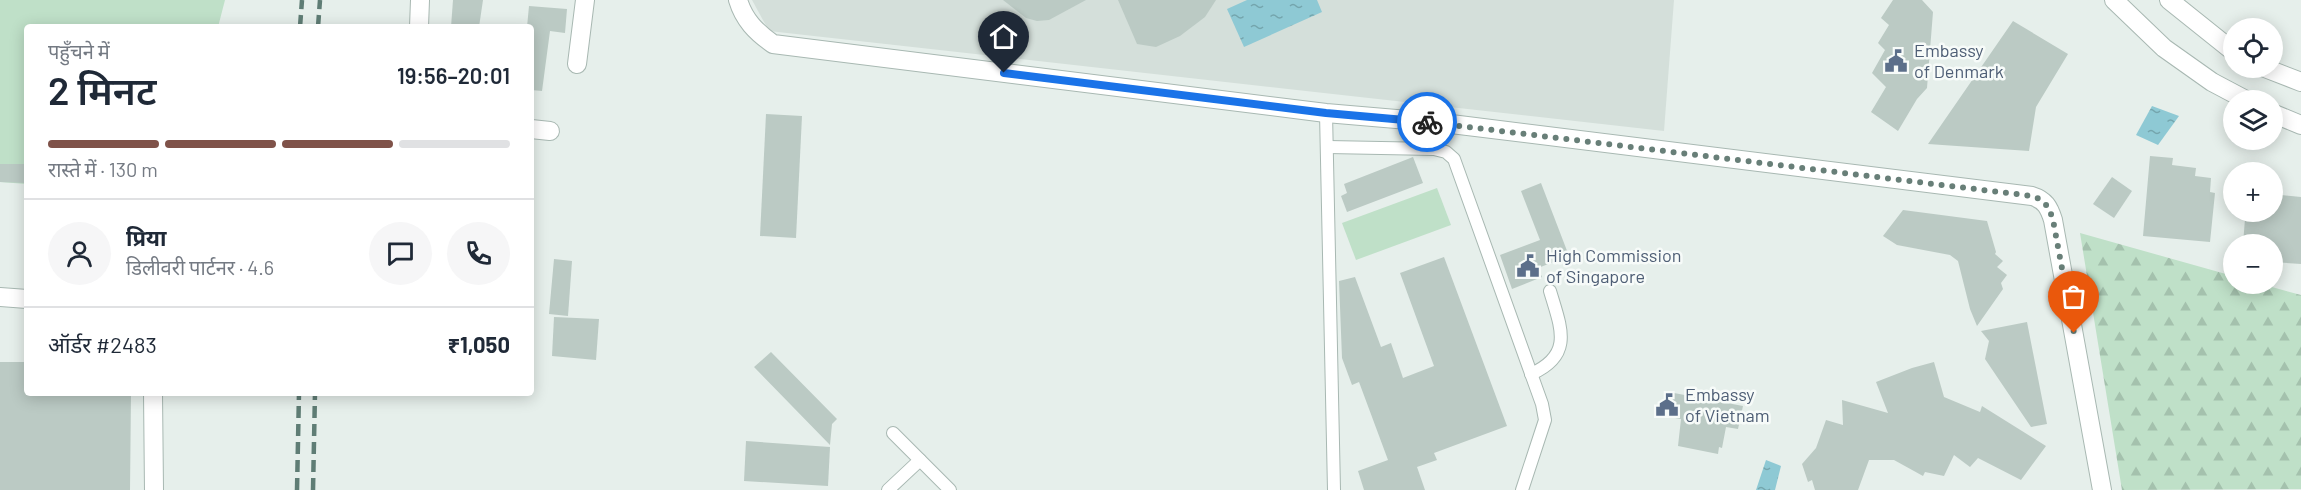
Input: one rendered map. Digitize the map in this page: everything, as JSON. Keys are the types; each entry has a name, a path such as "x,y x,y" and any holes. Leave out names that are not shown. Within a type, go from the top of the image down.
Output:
{"street":[{"path":"419,24 420,0"},
{"path":"577,64 585,0"},
{"path":"738,0 755,31 773,44 1326,113 1443,123 2020,194 2042,199 2049,208 2053,220 2102,490"},
{"path":"2115,0 2164,48 2227,90"},
{"path":"2169,0 2223,43"},
{"path":"2283,75 2301,82"},
{"path":"2283,118 2301,125"},
{"path":"534,129 550,131"},
{"path":"0,297 24,299"},
{"path":"153,396 154,490"}],"lane":[{"path":"1326,113 1334,490"},
{"path":"1328,147 1434,149 1446,152 1454,159 1542,404 1545,420 1522,490"},
{"path":"1531,374 1547,367 1559,352 1561,335 1550,291"},
{"path":"893,433 950,490"},
{"path":"888,490 920,460"}],"shaded area":[{"path":"752,0 1674,0 1664,131 769,31"}],"green space":[{"path":"0,0 225,0 219,24 24,24 24,184 0,182"},
{"path":"1437,188 1451,225 1356,260 1342,223"},
{"path":"2080,233 2223,273 2223,294 2283,294 2283,290 2301,295 2301,489 2122,490"}],"water":[{"path":"1247,0 1317,0 1322,12 1244,47 1227,9"},
{"path":"2152,106 2179,116 2158,145 2136,135"},
{"path":"1766,460 1781,466 1775,490 1756,490"}],"building":[{"path":"453,0 483,0 479,24 451,24"},
{"path":"1003,0 1086,0 1049,20 1037,21 1026,18"},
{"path":"1118,0 1216,0 1205,17 1180,36 1156,47 1137,44"},
{"path":"1893,0 1922,0 1933,12 1927,88 1917,99 1898,131 1871,112 1886,87 1872,73 1885,50 1878,43 1889,25 1881,18"},
{"path":"529,6 567,9 565,33 550,31 542,91 534,90 534,24 527,24"},
{"path":"2013,21 2068,54 2036,107 2029,151 1928,144"},
{"path":"766,114 802,116 796,238 760,236"},
{"path":"2150,156 2173,158 2172,165 2196,168 2195,176 2211,178 2210,192 2215,193 2210,242 2143,236"},
{"path":"1413,157 1423,183 1347,212 1341,196 1347,193 1344,184"},
{"path":"0,164 24,164 24,183 0,182"},
{"path":"2112,177 2132,191 2114,218 2093,204"},
{"path":"1541,183 1569,256 1538,268 1542,277 1512,289 1500,255 1540,240 1521,191"},
{"path":"2283,195 2301,197 2301,264 2283,263 2283,234 2244,234 2245,222 2283,222"},
{"path":"1903,210 1987,221 1995,254 2003,261 1997,267 2007,275 2001,283 2003,289 1977,326 1970,309 1958,261 1950,255 1897,245 1883,236"},
{"path":"1444,257 1507,426 1434,453 1437,460 1417,467 1425,490 1364,490 1358,471 1388,460 1359,382 1352,385 1342,358 1339,281 1355,277 1381,347 1391,343 1403,378 1434,366 1400,273"},
{"path":"554,259 572,261 568,316 549,314"},
{"path":"554,317 599,319 596,360 552,356"},
{"path":"2027,322 2047,424 2031,427 1985,359 1989,341 1981,331"},
{"path":"771,352 837,419 832,424 830,445 754,367"},
{"path":"0,362 24,362 24,396 131,396 130,490 0,490"},
{"path":"1934,362 1944,397 1980,412 1982,406 2046,446 2021,480 1978,458 1970,467 1954,455 1944,476 1925,472 1923,476 1894,460 1869,460 1858,490 1815,490 1812,480 1808,482 1802,464 1816,448 1826,420 1843,425 1842,400 1888,413 1876,382"},
{"path":"1674,393 1743,406 1738,429 1726,427 1722,448 1719,447 1718,454 1678,446 1681,419 1669,417"},
{"path":"746,441 830,447 828,486 744,481"}],"railway":[{"path":"300,24 302,0"},
{"path":"318,24 320,0"},
{"path":"297,490 299,396"},
{"path":"313,490 315,396"}],"way so far":[{"path":"1427,122 2042,199 2049,208 2053,220 2074,333"}],"place":[{"name":"Embassy of Denmark","path":"1896,61"},
{"name":"High Commission of Singapore","path":"1528,266"},
{"name":"Embassy of Vietnam","path":"1667,405"}],"route":[{"path":"1004,73 1326,113 1427,122"}]}
